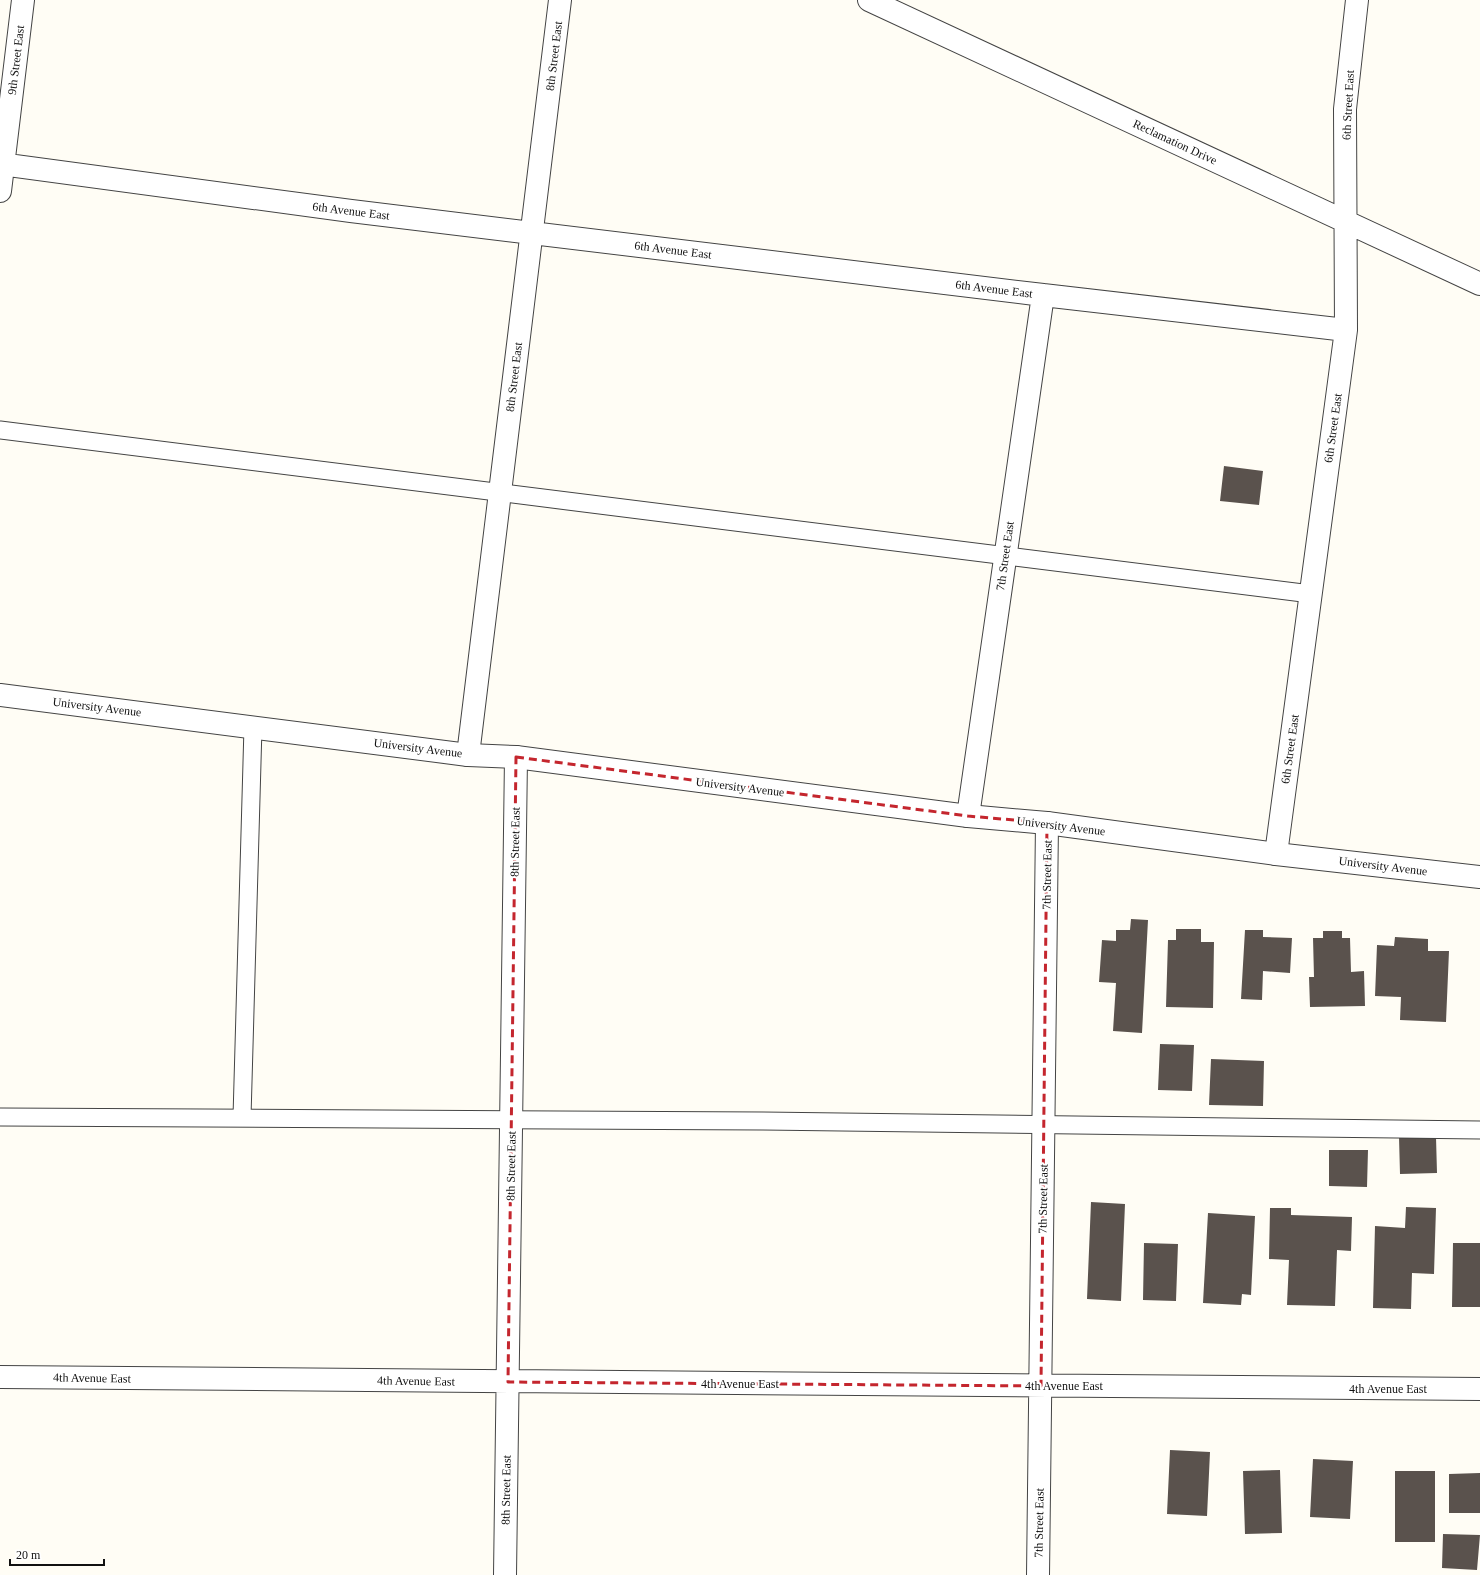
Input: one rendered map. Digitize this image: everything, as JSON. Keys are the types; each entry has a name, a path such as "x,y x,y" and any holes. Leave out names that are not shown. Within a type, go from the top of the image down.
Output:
{"street":[{"name":"9th Street East","path":"0,191 2,164 23,0"},
{"name":"8th Street East","path":"468,755 560,0"},
{"name":"Reclamation Drive","path":"869,0 1480,284"},
{"name":"6th Street East","path":"1276,854 1346,330 1345,109 1357,0"},
{"name":"6th Avenue East","path":"2,164 343,210 1043,295 1346,330"},
{"name":"7th Street East","path":"968,816 1043,295"},
{"name":"University Avenue","path":"0,695 468,755 516,757 968,816 1047,823 1276,854 1480,877"},
{"name":"8th Street East","path":"505,1575 516,757"},
{"name":"7th Street East","path":"1038,1575 1047,823"},
{"name":"4th Avenue East","path":"0,1377 1480,1390"}],"lane":[{"path":"0,430 1311,594"},
{"path":"242,1117 253,727"},
{"path":"0,1117 242,1117 1044,1123 1480,1130"}],"highlighted area":[{"path":"516,757 968,816 1047,823 1041,1386 508,1382"}],"building":[{"path":"1224,466 1263,471 1259,505 1220,501"},
{"path":"1131,919 1148,920 1142,1033 1113,1031 1116,983 1099,982 1102,940 1116,941 1116,930 1130,930"},
{"path":"1176,929 1201,929 1201,942 1214,942 1213,1008 1166,1007 1168,940 1176,940"},
{"path":"1245,930 1263,930 1263,937 1292,938 1290,973 1263,971 1262,1000 1241,999"},
{"path":"1323,931 1342,931 1342,938 1350,938 1351,972 1364,971 1365,1006 1310,1007 1309,977 1314,977 1313,938 1323,938"},
{"path":"1395,937 1428,939 1428,951 1449,951 1446,1022 1400,1020 1401,997 1375,996 1377,945 1394,946"},
{"path":"1160,1044 1194,1045 1192,1091 1158,1090"},
{"path":"1211,1059 1264,1061 1263,1106 1209,1105"},
{"path":"1399,1137 1436,1137 1437,1173 1400,1174"},
{"path":"1329,1150 1368,1150 1367,1187 1329,1186"},
{"path":"1091,1202 1125,1204 1121,1301 1087,1299"},
{"path":"1406,1207 1436,1208 1434,1274 1412,1273 1411,1309 1373,1308 1375,1226 1405,1228"},
{"path":"1270,1208 1291,1208 1291,1215 1352,1217 1351,1251 1337,1250 1335,1306 1287,1305 1289,1260 1269,1259"},
{"path":"1208,1213 1255,1216 1251,1295 1242,1294 1241,1305 1203,1303"},
{"path":"1144,1243 1178,1244 1176,1301 1143,1300"},
{"path":"1453,1243 1480,1243 1480,1307 1452,1307"},
{"path":"1170,1450 1210,1452 1207,1516 1167,1514"},
{"path":"1313,1459 1353,1461 1350,1519 1310,1517"},
{"path":"1280,1470 1282,1533 1245,1534 1243,1471"},
{"path":"1395,1471 1435,1471 1435,1542 1395,1542"},
{"path":"1480,1473 1480,1513 1449,1513 1449,1474"},
{"path":"1443,1534 1480,1535 1477,1570 1442,1568"}]}
